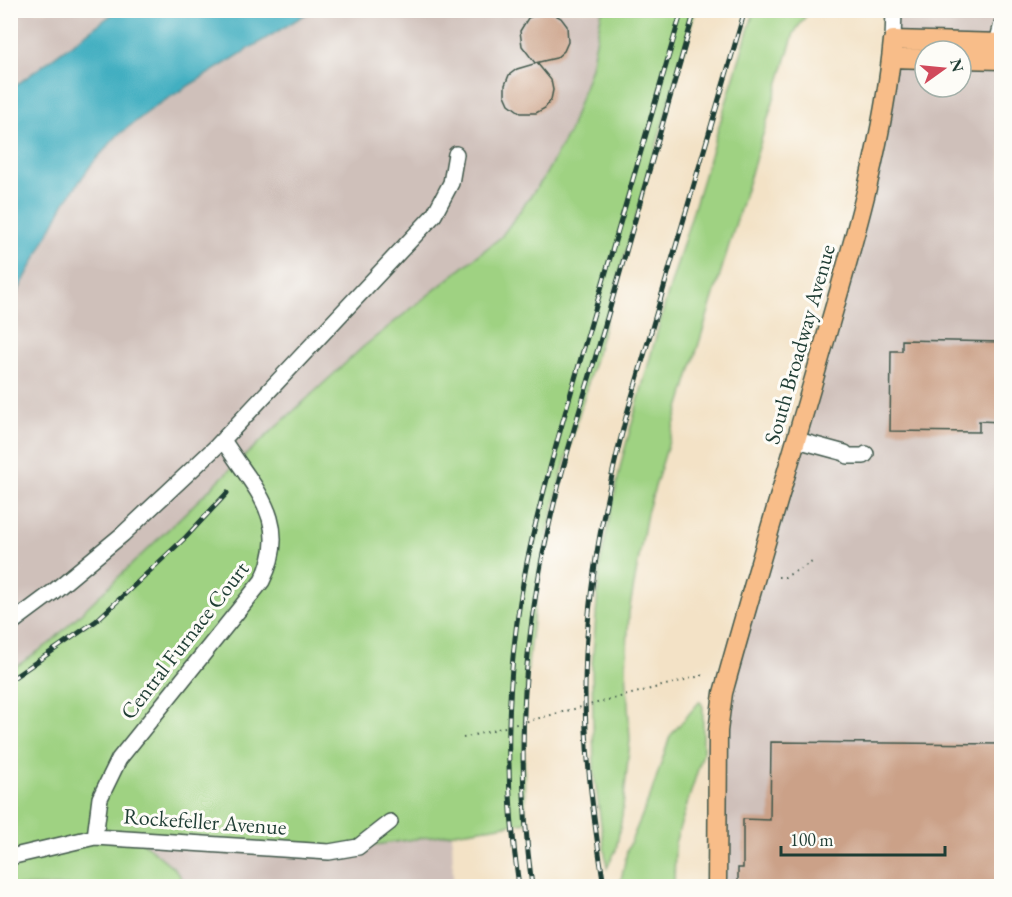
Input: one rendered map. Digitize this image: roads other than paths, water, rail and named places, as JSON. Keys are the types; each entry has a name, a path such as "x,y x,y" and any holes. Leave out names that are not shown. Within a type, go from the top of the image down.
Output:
{"main road":[{"path":"892,49 1000,48"},
{"path":"973,56 1000,48"},
{"path":"892,49 913,55"},
{"name":"South Broadway Avenue","path":"717,886 720,712 733,657 863,204 880,126 892,49"}],"street":[{"path":"892,49 894,10"},
{"path":"1000,48 1002,24"},
{"path":"10,624 123,534 223,440 434,215 451,183 456,154"},
{"name":"Central Furnace Court","path":"95,837 100,798 119,759 262,581 270,566 274,552 274,537 268,512 263,500 223,440"},
{"path":"797,440 845,453"},
{"name":"Rockefeller Avenue","path":"10,857 95,837 329,852 358,847 390,822"}],"water":[{"path":"118,10 311,11 157,105 117,136 91,165 65,202 11,305 11,89"}],"railway":[{"path":"519,886 510,800 509,712 523,582 560,429 682,10"},
{"path":"532,886 527,842 523,752 527,663 539,574 567,453 695,10"},
{"path":"604,886 591,789 585,716 588,622 597,553 626,417 745,10"},
{"path":"10,680 96,621 186,537 227,493"}]}
